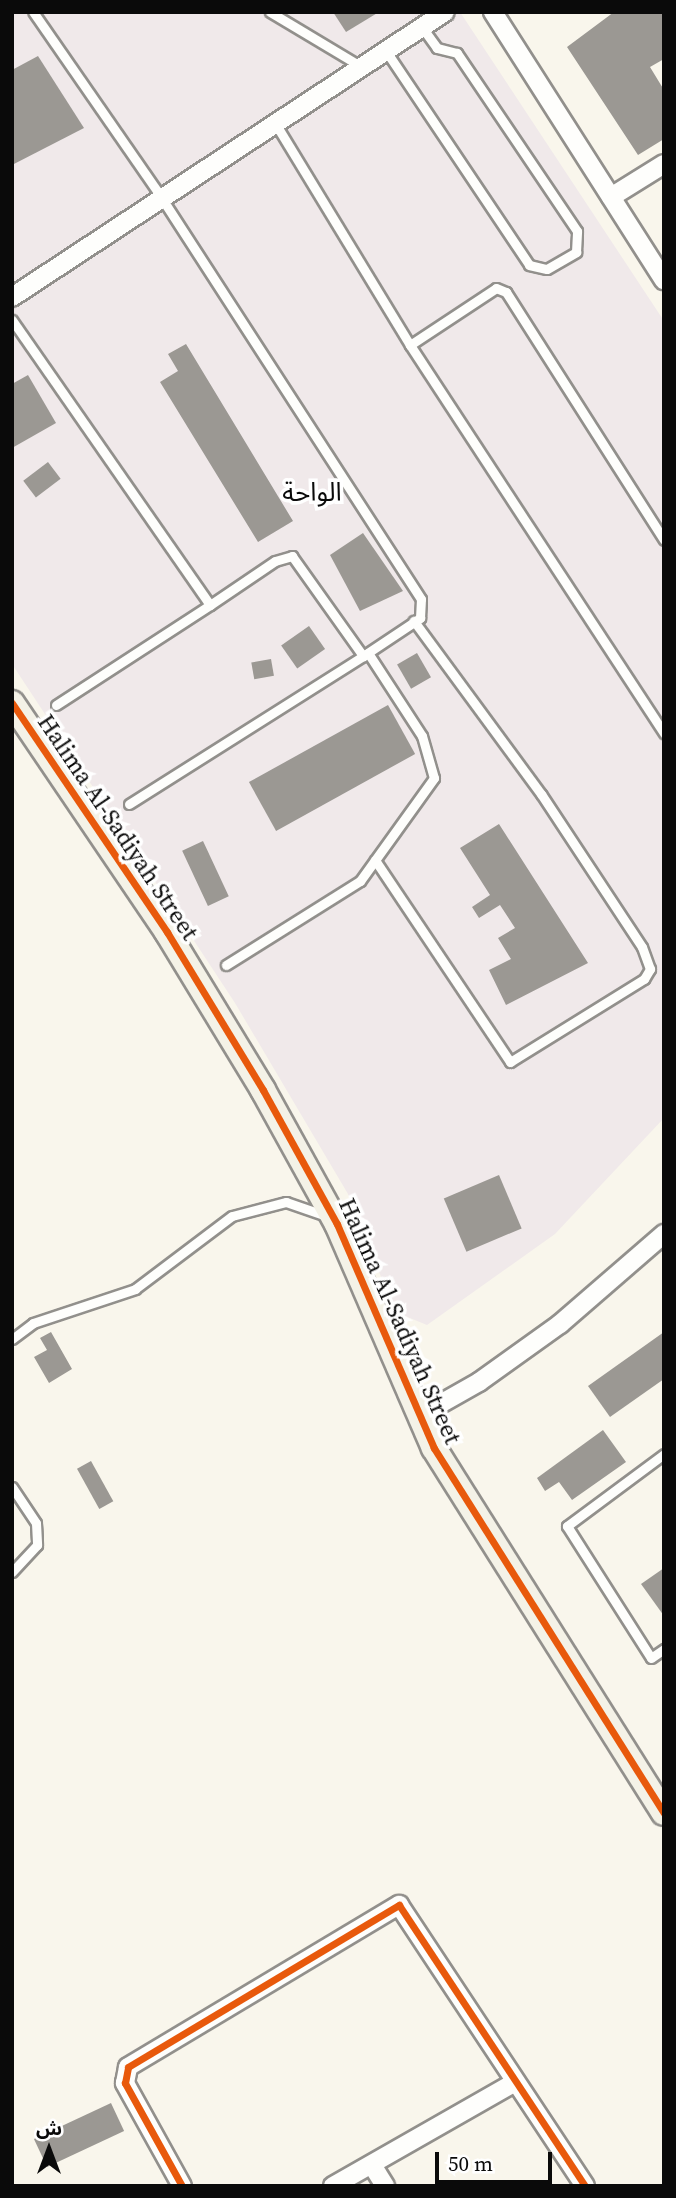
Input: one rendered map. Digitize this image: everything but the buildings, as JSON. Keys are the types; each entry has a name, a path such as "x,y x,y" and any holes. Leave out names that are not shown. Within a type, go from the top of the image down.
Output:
{"street":[{"path":"12,296 445,12"},
{"path":"493,12 664,280"},
{"path":"611,197 664,164"},
{"name":"Halima Al-Sadiyah Street","path":"12,703 167,932 337,1224 434,1448 664,1813"},
{"path":"419,1416 479,1382 560,1324 664,1234"},
{"path":"182,2186 125,2083 128,2067 399,1905 585,2186"},
{"path":"334,2186 515,2082"},
{"path":"372,2165 385,2186"}],"lane":[{"path":"33,12 162,198 421,599 422,615 414,621 129,804"},
{"path":"270,12 362,66"},
{"path":"284,22 293,12"},
{"path":"386,51 529,265 547,269 576,252 577,231 457,53 437,48 422,27"},
{"path":"275,123 410,345 664,733"},
{"path":"410,345 496,288 506,292 664,540"},
{"path":"12,320 210,606"},
{"path":"56,705 280,558 298,557 365,654 404,704 435,766 418,804 375,860 337,898 226,965"},
{"path":"375,860 510,1062 644,979 650,969 642,947 541,794 414,621"},
{"path":"12,1339 33,1323 135,1289 205,1234 264,1204 309,1206 337,1224"},
{"path":"664,1454 567,1526 651,1658 664,1649"},
{"path":"12,1487 36,1523 37,1545 12,1572"}],"shaded area":[{"path":"12,12 460,12 664,321 664,1118 555,1234 427,1325 395,1312 348,1194 235,1003 12,664"}],"cycle path":[{"path":"12,703 167,932 263,1090 337,1224 434,1448 664,1813"},
{"path":"182,2186 125,2083 128,2067 399,1905 585,2186"}],"district":[{"name":"الواحة","path":"312,493"}]}
